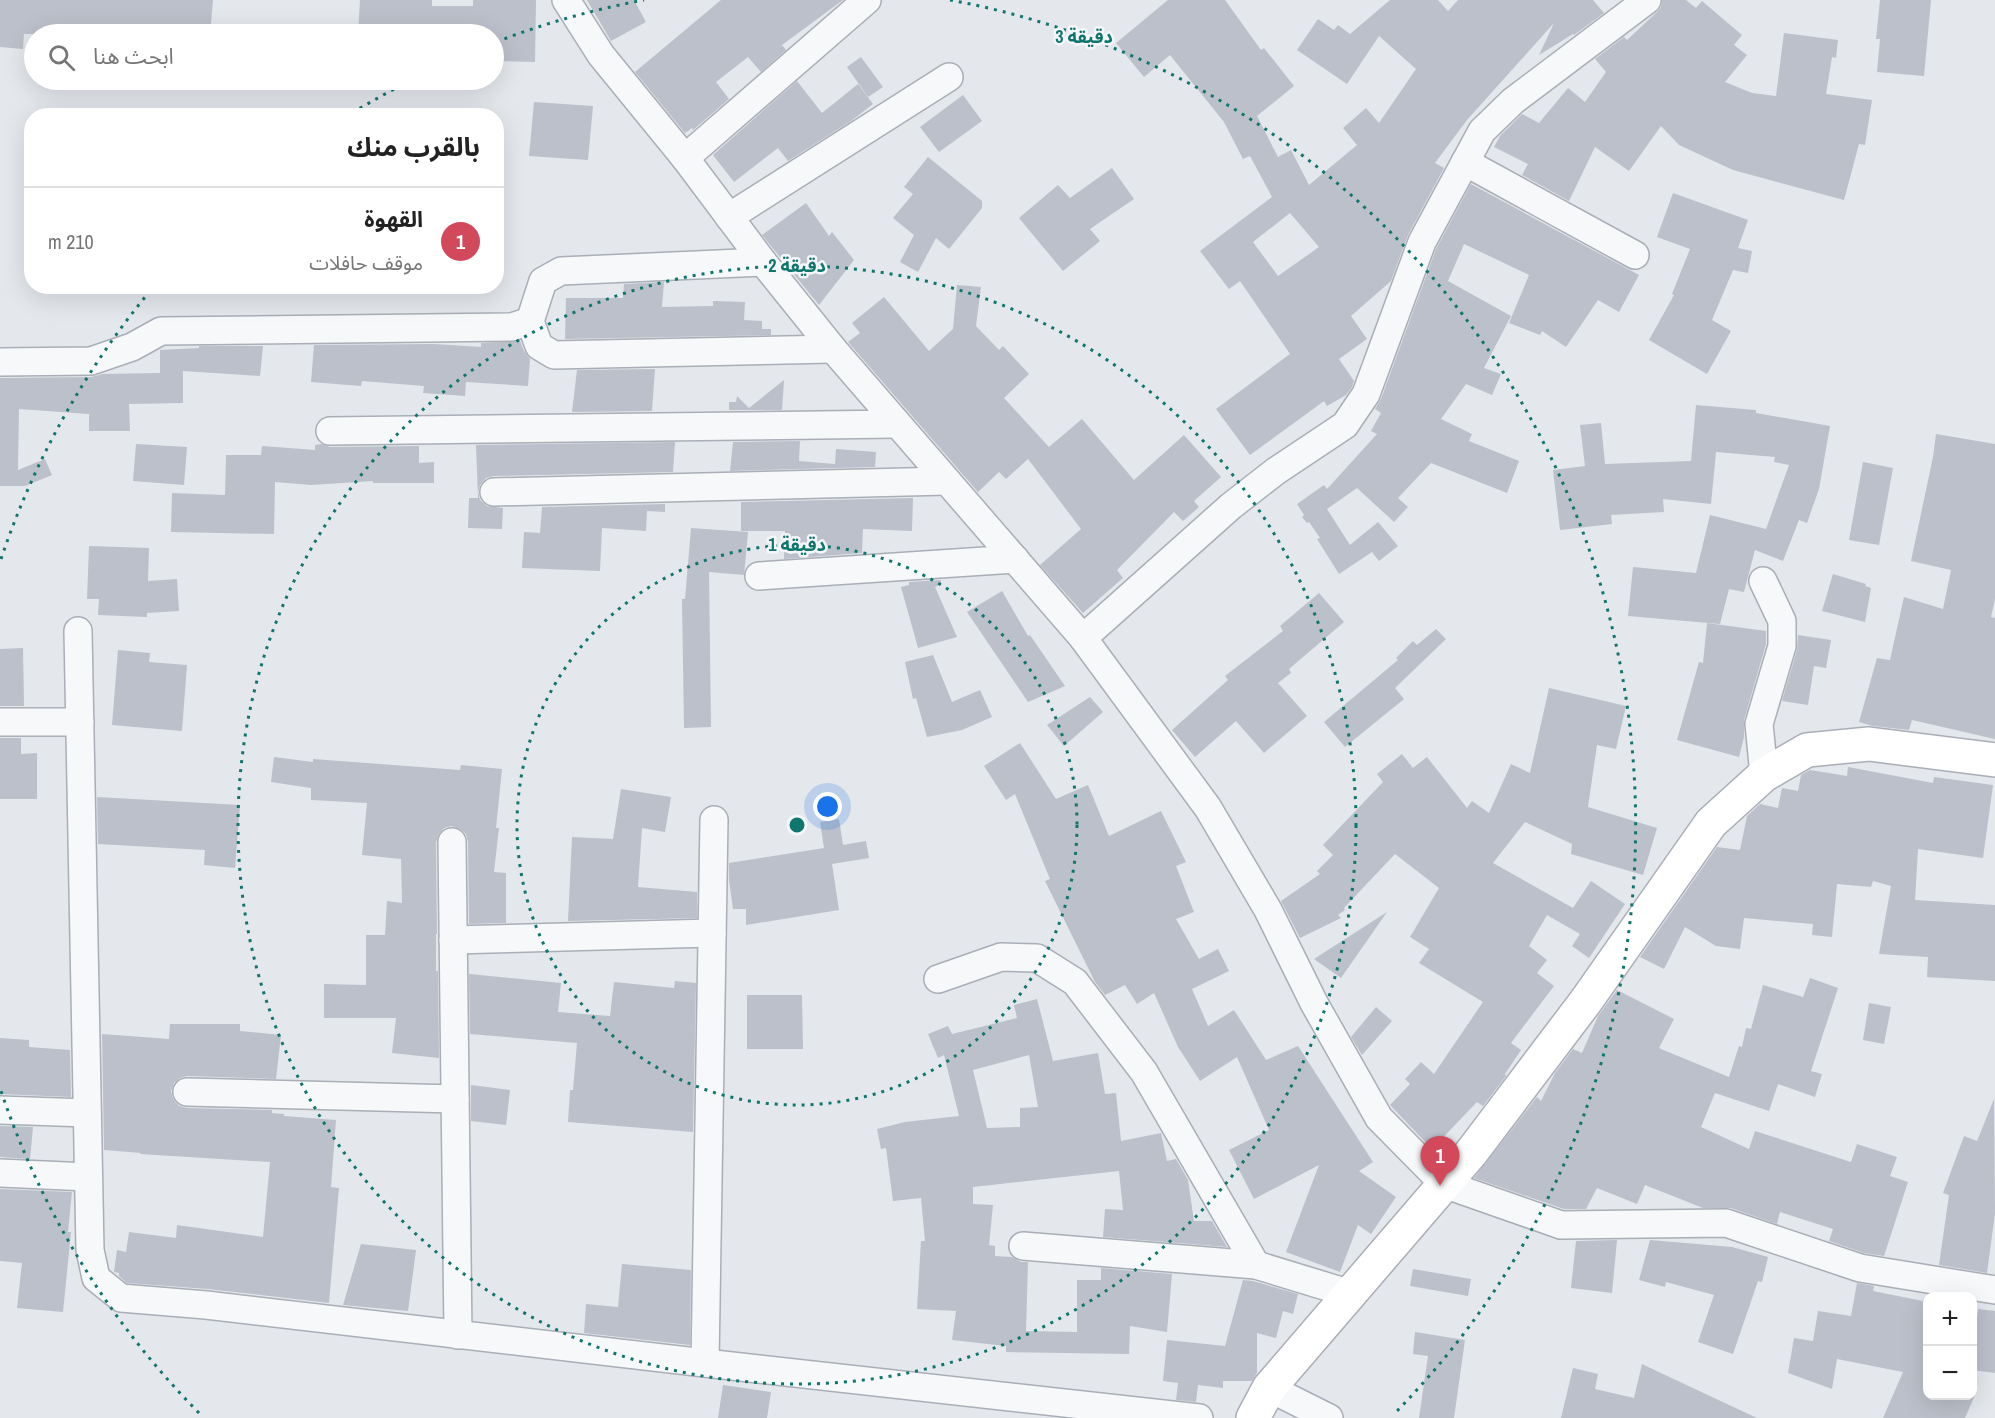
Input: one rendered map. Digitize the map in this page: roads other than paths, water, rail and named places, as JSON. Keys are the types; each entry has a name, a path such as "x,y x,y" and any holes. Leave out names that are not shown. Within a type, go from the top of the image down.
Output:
{"street":[{"path":"566,0 601,55 685,158 763,262 833,349 1083,638 1208,808 1268,910 1314,1003 1379,1118 1444,1184 1561,1225 1726,1223 1860,1268 1995,1290"},
{"path":"685,158 867,0"},
{"path":"1083,638 1231,506 1276,471 1345,425 1366,394 1422,242 1482,131 1513,101 1647,0"},
{"path":"729,217 949,76"},
{"path":"1465,162 1635,255"},
{"path":"763,262 561,271 543,281 530,321 539,346 554,355 833,349"},
{"path":"0,362 90,361 132,347 161,331 512,327 530,321"},
{"path":"330,431 897,424"},
{"path":"494,492 947,481"},
{"path":"759,576 1015,559"},
{"path":"1763,582 1782,621 1782,646 1759,724 1764,776"},
{"path":"78,631 90,1250 96,1278 121,1298 206,1305 1199,1418"},
{"path":"0,722 80,722"},
{"path":"1253,1418 1269,1388 1471,1153 1586,1001 1711,823 1764,776 1808,750 1869,744 1995,760"},
{"path":"705,1363 714,820"},
{"path":"452,842 458,1335"},
{"path":"453,940 712,933"},
{"path":"938,979 1001,957 1037,958 1076,982 1144,1072 1256,1266"},
{"path":"187,1092 455,1098"},
{"path":"0,1110 87,1113"},
{"path":"0,1173 88,1177"},
{"path":"1023,1246 1256,1266 1351,1294"},
{"path":"1269,1388 1329,1418"}],"place":[{"name":"القهوة","path":"1440,1186"}]}
